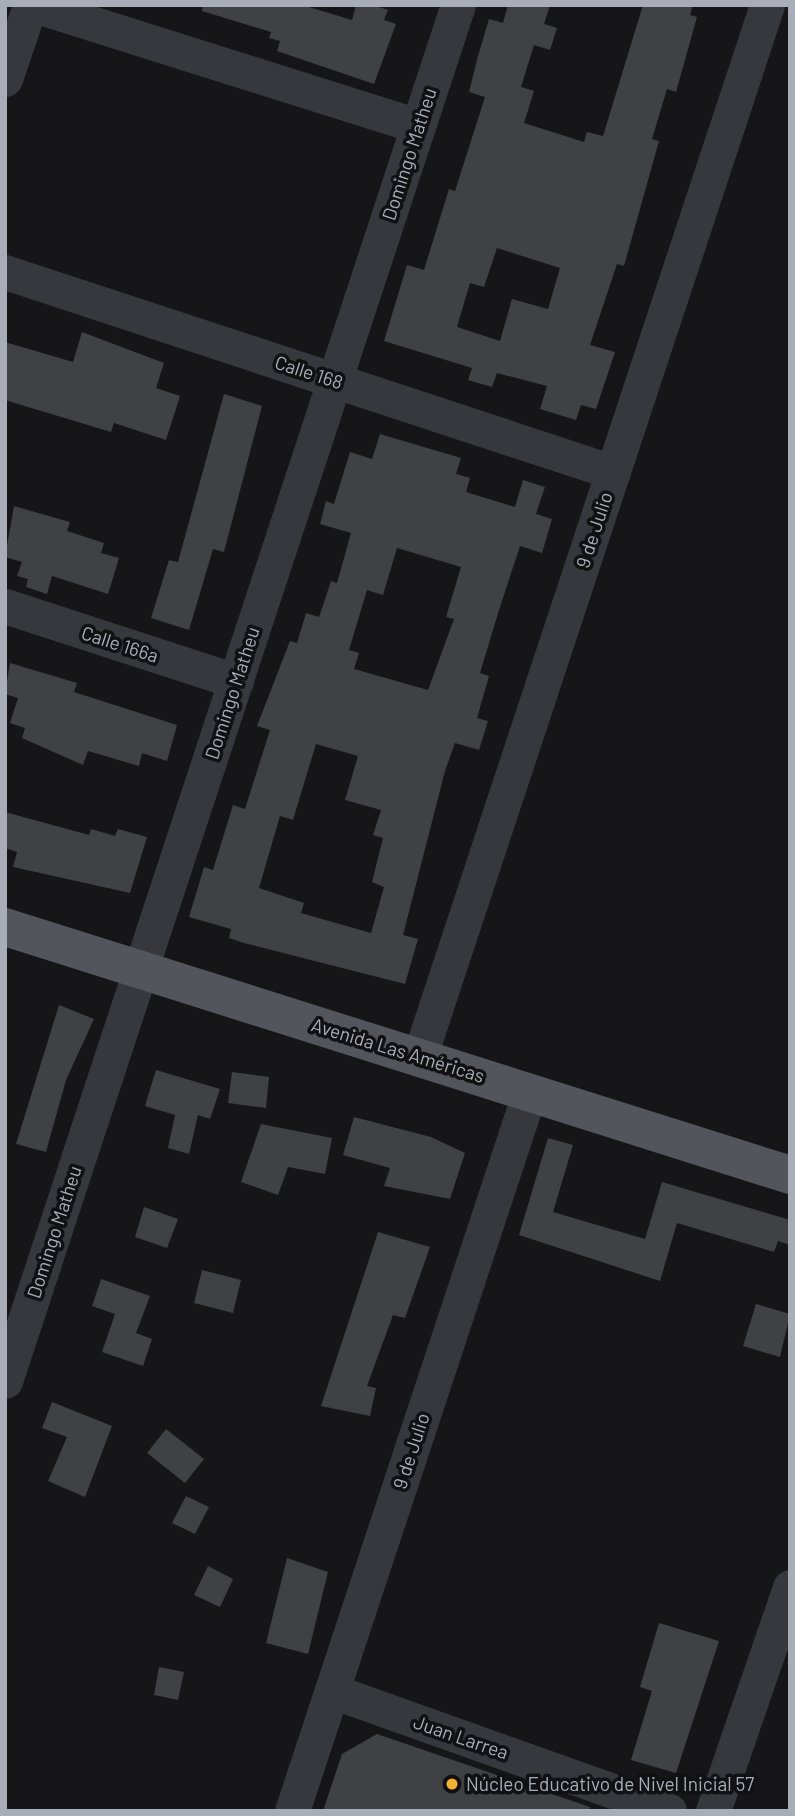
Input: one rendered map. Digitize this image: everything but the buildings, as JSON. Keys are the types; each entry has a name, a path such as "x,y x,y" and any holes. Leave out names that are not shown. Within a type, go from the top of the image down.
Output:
{"main road":[{"name":"Avenida Las Américas","path":"5,927 140,972 420,1055 790,1175"}],"street":[{"path":"5,79 32,5 418,126"},
{"name":"Domingo Matheu","path":"5,1381 458,5"},
{"name":"9 de Julio","path":"420,1055 767,5"},
{"name":"Calle 168","path":"5,272 613,472"},
{"name":"Calle 166a","path":"5,606 236,681"},
{"name":"9 de Julio","path":"292,1811 530,1091"},
{"path":"713,1811 790,1587"},
{"name":"Juan Larrea","path":"332,1691 669,1811"}],"place":[{"name":"Núcleo Educativo de Nivel Inicial 57","path":"452,1784"}]}
